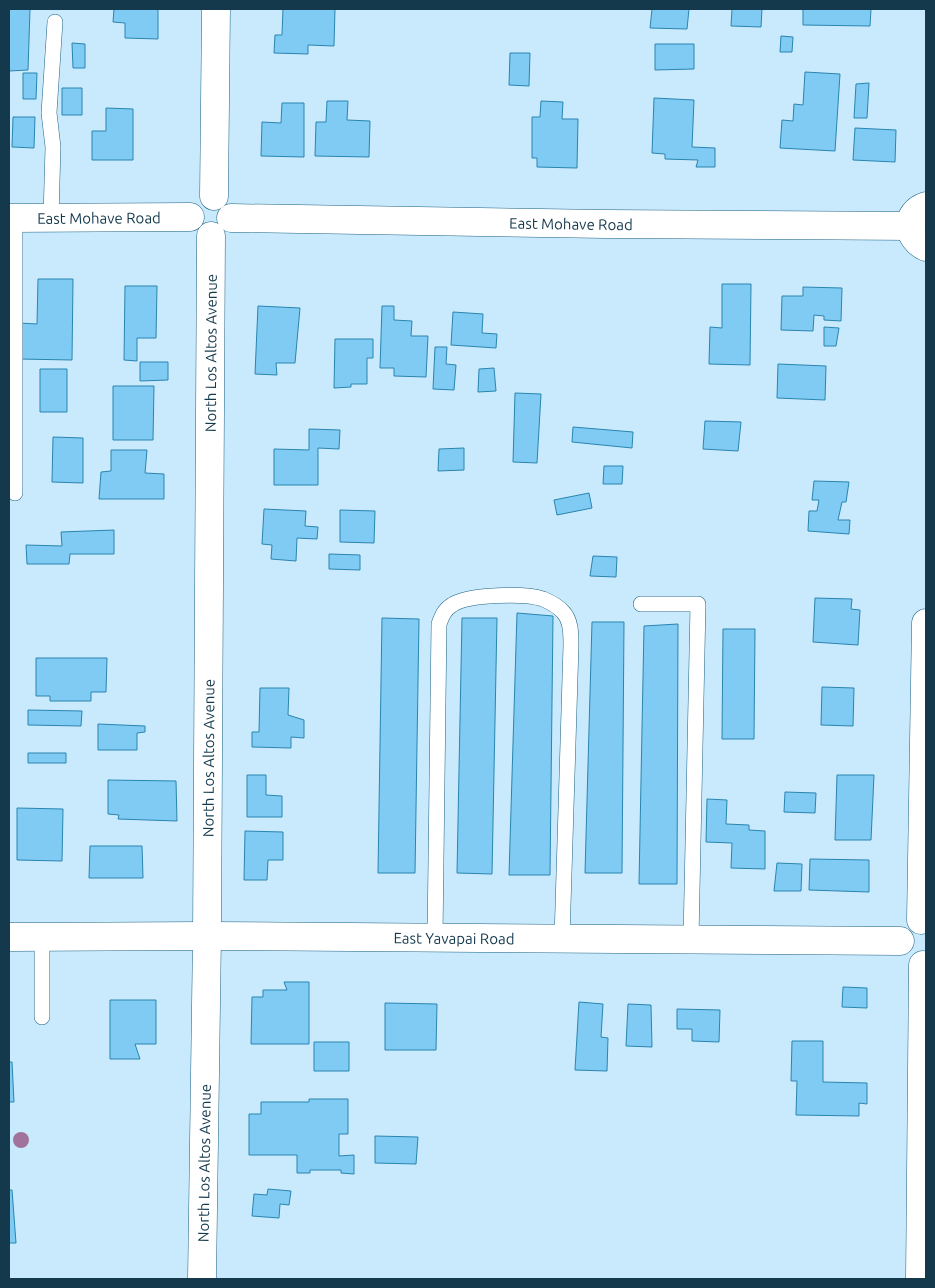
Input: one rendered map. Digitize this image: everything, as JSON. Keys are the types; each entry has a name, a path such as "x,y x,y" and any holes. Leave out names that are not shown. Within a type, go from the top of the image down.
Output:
{"street":[{"path":"214,196 216,9"},
{"path":"206,196 214,196 221,198 227,203 230,209 231,221 228,228 218,236 207,237 192,227 190,217 192,206 196,202 206,196"},
{"name":"East Mohave Road","path":"12,218 190,217"},
{"name":"East Mohave Road","path":"231,218 921,227"},
{"name":"North Los Altos Avenue","path":"202,1279 207,936 212,236"},
{"path":"920,1279 925,965 913,963 905,957 900,941 902,933 907,926 914,921 924,920 926,623"},
{"name":"East Yavapai Road","path":"9,937 207,936 900,941"}],"lane":[{"path":"51,217 53,147 49,113 55,22"},
{"path":"12,218 15,493"},
{"path":"435,938 439,624 443,613 451,605 461,600 477,597 525,596 543,599 564,612 571,631 562,939"},
{"path":"641,604 698,604 691,939"},
{"path":"42,937 42,1017"}],"building":[{"path":"9,9 30,9 28,70 9,71"},
{"path":"114,9 158,9 158,39 125,38 125,23 113,22"},
{"path":"283,9 335,9 334,46 308,45 308,54 274,53 275,35 282,35"},
{"path":"652,9 689,9 687,29 650,28"},
{"path":"732,9 762,9 761,27 731,26"},
{"path":"803,9 871,9 870,26 803,25"},
{"path":"781,36 793,37 792,52 780,52"},
{"path":"72,43 85,44 85,68 73,68"},
{"path":"655,44 694,44 694,69 655,70"},
{"path":"510,53 530,53 529,86 509,85"},
{"path":"805,72 840,74 835,151 780,148 782,120 793,121 794,104 803,105"},
{"path":"23,73 37,73 36,99 23,99"},
{"path":"869,83 867,118 854,118 856,84"},
{"path":"62,88 82,88 82,115 62,115"},
{"path":"654,98 694,100 692,147 715,148 715,167 696,167 698,160 665,159 665,154 652,153"},
{"path":"327,101 348,101 347,120 370,121 369,157 315,156 316,122 326,122"},
{"path":"541,101 563,102 562,119 578,119 577,168 537,167 537,158 532,158 532,117 540,117"},
{"path":"282,103 304,103 304,157 261,156 262,122 281,123"},
{"path":"106,108 133,109 133,160 92,160 92,131 106,131"},
{"path":"13,117 35,117 34,148 12,147"},
{"path":"855,128 896,130 895,162 853,160"},
{"path":"38,279 73,279 72,360 19,359 19,323 37,324"},
{"path":"722,284 751,284 750,365 709,364 710,327 722,328"},
{"path":"125,286 157,286 156,338 137,338 137,361 124,360"},
{"path":"803,287 842,288 841,321 824,320 824,316 814,315 813,331 781,330 782,296 803,296"},
{"path":"258,306 300,308 295,363 276,363 277,375 255,374"},
{"path":"382,306 394,306 394,320 412,321 411,336 428,336 426,377 394,376 394,368 380,368"},
{"path":"453,312 483,314 482,333 497,334 496,348 451,345"},
{"path":"824,327 839,328 836,346 824,346"},
{"path":"335,339 373,339 373,358 367,358 367,384 351,384 351,387 334,388"},
{"path":"435,347 447,347 446,364 456,365 454,390 433,389"},
{"path":"140,362 168,362 168,380 140,381"},
{"path":"778,364 826,366 825,400 777,398"},
{"path":"494,368 496,391 478,392 479,369"},
{"path":"40,369 67,369 67,412 40,412"},
{"path":"113,386 154,386 153,440 113,440"},
{"path":"515,393 541,394 537,463 513,462"},
{"path":"705,421 741,422 738,451 703,449"},
{"path":"573,427 633,432 632,448 572,442"},
{"path":"309,429 340,430 339,449 318,448 318,485 274,485 274,449 309,450"},
{"path":"53,437 83,438 83,483 52,482"},
{"path":"464,448 464,470 438,471 439,449"},
{"path":"111,450 147,450 145,473 164,474 164,499 99,499 101,472 111,471"},
{"path":"604,466 623,466 622,484 603,484"},
{"path":"814,481 849,482 846,502 842,502 838,520 850,520 849,534 808,531 809,511 817,511 819,500 812,500"},
{"path":"589,493 592,508 557,515 554,500"},
{"path":"264,509 306,511 305,526 318,527 317,539 297,538 296,561 271,559 272,545 262,544"},
{"path":"340,510 375,511 374,543 340,542"},
{"path":"114,530 114,554 70,554 69,564 27,564 26,545 62,546 61,532"},
{"path":"329,554 360,555 360,570 329,569"},
{"path":"593,556 617,557 616,577 590,576"},
{"path":"815,598 852,599 851,609 860,610 858,645 813,642"},
{"path":"517,613 553,616 550,875 509,875"},
{"path":"382,618 419,619 415,873 378,873"},
{"path":"462,618 497,618 492,874 457,873"},
{"path":"592,622 624,622 622,873 585,873"},
{"path":"678,624 677,884 639,884 644,626"},
{"path":"723,629 755,629 754,739 722,739"},
{"path":"36,658 107,658 106,692 91,692 91,701 50,701 50,696 36,696"},
{"path":"822,687 854,688 853,726 821,725"},
{"path":"260,688 289,688 288,715 304,720 304,738 291,737 291,748 252,747 252,732 259,732"},
{"path":"28,710 82,711 81,726 28,725"},
{"path":"98,724 145,726 145,732 137,733 137,750 98,750"},
{"path":"28,753 66,753 66,763 28,763"},
{"path":"247,775 266,775 266,795 282,796 282,817 247,817"},
{"path":"837,775 874,775 871,840 835,840"},
{"path":"108,780 176,781 177,821 118,819 119,815 108,814"},
{"path":"785,792 816,793 815,813 784,812"},
{"path":"707,799 727,800 726,824 749,825 749,830 765,831 765,869 731,868 732,843 706,842"},
{"path":"17,808 63,809 62,861 17,860"},
{"path":"245,831 283,832 283,860 268,860 267,880 244,880"},
{"path":"90,846 142,846 143,878 89,878"},
{"path":"810,859 869,860 869,892 809,890"},
{"path":"777,863 802,864 801,891 774,891"},
{"path":"284,982 309,982 309,1044 251,1044 252,997 263,997 263,990 287,990"},
{"path":"843,987 867,988 867,1008 842,1007"},
{"path":"110,1000 156,1000 156,1044 135,1044 140,1059 110,1059"},
{"path":"579,1002 603,1004 601,1037 608,1038 607,1071 575,1070"},
{"path":"385,1003 437,1004 436,1050 385,1050"},
{"path":"628,1004 651,1005 652,1047 626,1046"},
{"path":"677,1009 720,1010 719,1042 692,1041 692,1029 677,1029"},
{"path":"792,1041 823,1041 823,1082 867,1083 867,1104 859,1103 859,1116 796,1115 797,1081 791,1081"},
{"path":"314,1042 349,1042 349,1071 314,1071"},
{"path":"9,1062 12,1062 14,1102 9,1102"},
{"path":"309,1099 348,1099 348,1134 339,1134 339,1156 354,1155 354,1174 341,1173 341,1170 310,1170 310,1173 297,1173 297,1155 249,1155 249,1114 261,1114 261,1102 309,1102"},
{"path":"375,1136 418,1137 416,1164 375,1163"},
{"path":"268,1189 291,1191 289,1205 280,1204 279,1218 252,1216 254,1194 267,1195"},
{"path":"9,1190 12,1190 16,1243 9,1243"}]}
